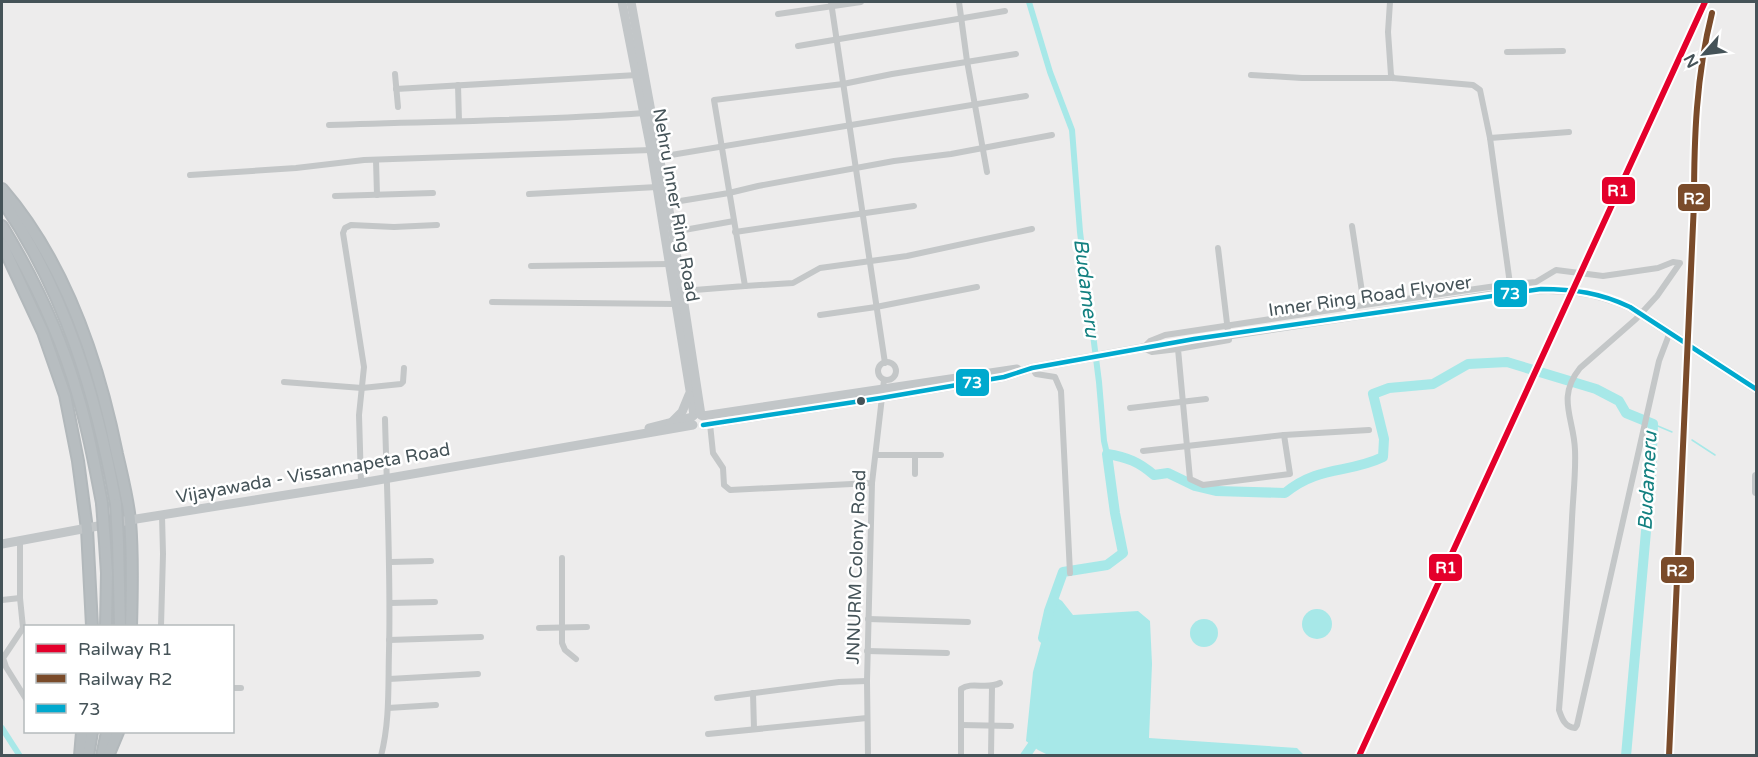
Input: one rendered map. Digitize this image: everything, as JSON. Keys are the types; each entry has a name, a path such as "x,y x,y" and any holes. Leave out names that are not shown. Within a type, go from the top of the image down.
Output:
{"highway":[{"path":"2,189 42,243 78,321 104,399 114,435 130,520 131,625"},
{"path":"2,200 33,252 76,343 93,398 116,504 120,625"},
{"path":"2,226 21,258 62,347 78,396 102,503 107,573 106,625"},
{"path":"2,244 43,332 65,395 78,461 87,528 92,625"},
{"path":"80,756 82,733"},
{"path":"88,756 92,733"},
{"path":"102,756 106,733"},
{"path":"108,756 118,733"}],"main road":[{"name":"Nehru Inner Ring Road","path":"622,2 651,150 690,395 699,420"},
{"path":"631,2 673,232 700,404 699,420"},
{"name":"Inner Ring Road Flyover","path":"1032,368 1143,348 1541,289 1578,290 1614,299 1630,307 1756,389"},
{"path":"699,420 715,414 883,389 1004,377 1032,368"},
{"path":"699,420 883,389"},
{"path":"674,421 682,412 690,395"},
{"path":"700,404 715,414"},
{"name":"Vijayawada - Vissannapeta Road","path":"630,435 674,421 699,420"},
{"name":"Vijayawada - Vissannapeta Road","path":"2,544 130,520 675,429 699,420"}],"street":[{"path":"778,14 831,4 861,2"},
{"path":"959,2 987,172"},
{"path":"1390,2 1388,32 1393,78"},
{"path":"831,4 885,363"},
{"path":"798,46 1005,11"},
{"path":"1507,52 1563,51"},
{"path":"745,286 714,100 843,84 1016,54"},
{"path":"395,74 398,107"},
{"path":"396,89 637,75"},
{"path":"1251,75 1302,78 1393,78 1478,87 1490,138 1510,284"},
{"path":"458,86 459,121"},
{"path":"659,157 1026,96"},
{"path":"329,125 535,120 644,114"},
{"path":"1490,138 1569,132"},
{"path":"668,203 1052,135"},
{"path":"190,175 376,160 651,150"},
{"path":"376,160 377,195"},
{"path":"529,194 657,188"},
{"path":"335,196 433,193"},
{"path":"735,232 914,206"},
{"path":"673,232 734,221"},
{"path":"361,483 359,415 364,367 343,233 345,228 351,225 394,227 437,225"},
{"path":"1352,226 1364,305"},
{"path":"682,291 793,283 820,268 869,262 1032,229"},
{"path":"1218,248 1226,326 1228,340 1166,351 1152,352 1143,348 1150,341 1165,335 1226,326 1364,305 1510,284 1536,282 1556,270 1603,276 1658,268 1673,262 1680,263 1643,312 1588,360 1573,377 1568,389 1567,407 1575,449 1559,710 1564,722 1570,728 1575,728 1577,725 1659,362 1671,332"},
{"path":"531,267 669,264"},
{"path":"820,315 876,307 977,287"},
{"path":"492,302 676,304"},
{"path":"1178,349 1190,479 1203,485 1290,474 1284,435"},
{"path":"885,363 893,364 896,372 883,389 878,371 885,363"},
{"path":"284,382 362,388 401,384 404,368"},
{"path":"1032,368 1036,374 1055,377 1060,391 1070,573"},
{"name":"JNNURM Colony Road","path":"868,756 867,651 872,483 883,389"},
{"path":"1130,408 1206,399"},
{"path":"381,756 388,708 391,562 385,419"},
{"path":"699,420 713,453 723,468 724,485 730,490 872,483"},
{"path":"1143,452 1284,435 1369,430"},
{"path":"876,455 941,455"},
{"path":"915,455 915,474"},
{"path":"161,625 164,554 162,516"},
{"path":"20,541 22,628 5,653 3,662 24,696"},
{"path":"562,558 563,648 576,659"},
{"path":"391,562 431,561"},
{"path":"2,600 20,598"},
{"path":"390,603 435,602"},
{"path":"868,619 968,622"},
{"path":"539,628 587,627"},
{"path":"389,640 481,637"},
{"path":"867,651 947,653"},
{"path":"388,679 478,675"},
{"path":"717,698 839,682 867,681"},
{"path":"961,756 961,689 968,686 993,687 1000,682"},
{"path":"991,756 993,687"},
{"path":"234,688 241,688"},
{"path":"753,693 754,729"},
{"path":"388,708 436,705"},
{"path":"708,734 867,718"},
{"path":"960,725 1011,726"}],"water":[{"path":"1054,596 1062,601 1073,615 1138,611 1150,621 1152,664 1149,738 1297,748 1304,755 1050,756 1038,750 1026,741 1033,672"},
{"path":"1317,609 1328,613 1332,624 1328,635 1317,639 1306,635 1302,624 1306,613"},
{"path":"1204,619 1214,623 1218,633 1214,643 1204,647 1194,643 1190,633 1194,623"}],"waterway":[{"name":"Budameru","path":"1029,2 1050,72 1072,130 1080,232 1107,454"},
{"name":"Budameru","path":"1043,638 1049,611 1063,572 1107,565 1123,553 1107,454 1132,461 1154,475 1168,473 1195,486 1216,491 1285,493 1310,478 1383,457 1384,439 1373,394 1389,388 1433,384 1468,364 1507,362 1596,389 1619,401 1626,413 1653,424 1651,475 1626,756"},
{"path":"1653,424 1672,432"},
{"path":"1692,440 1715,455"},
{"path":"2,728 20,756"},
{"path":"1025,756 1034,743 1033,733"}],"rail line":[{"name":"R1","path":"1359,756 1705,2"},
{"name":"R2","path":"1669,756 1694,203 1695,131 1702,60 1712,13"}],"transit line":[{"name":"73","path":"703,425 1004,377 1032,368 1194,339 1541,289 1587,293 1630,307 1756,389"}]}
